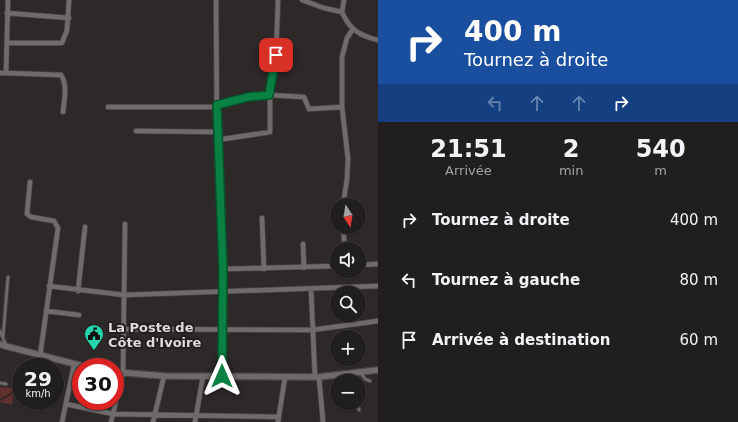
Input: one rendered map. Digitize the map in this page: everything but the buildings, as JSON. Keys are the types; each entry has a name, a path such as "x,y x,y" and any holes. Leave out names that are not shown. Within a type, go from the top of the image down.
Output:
{"street":[{"path":"6,73 8,0"},
{"path":"7,43 62,43 65,39 69,18 69,0"},
{"path":"216,0 217,140 223,269 222,376"},
{"path":"217,140 270,132 270,95 276,55 278,0"},
{"path":"302,0 324,8 342,12"},
{"path":"344,0 342,12 352,29 367,38 378,40"},
{"path":"8,13 69,18"},
{"path":"344,198 348,159 342,107 342,57 347,38 352,29"},
{"path":"0,73 61,75 64,79 65,88 63,112"},
{"path":"108,107 217,106 248,97 270,95 304,97 309,109 342,107"},
{"path":"136,131 217,132"},
{"path":"30,182 27,214 31,217 54,221 58,226 40,356"},
{"path":"262,218 264,269"},
{"path":"124,358 125,224"},
{"path":"78,291 85,227"},
{"path":"303,244 304,268"},
{"path":"366,265 378,264"},
{"path":"223,269 330,266"},
{"path":"49,286 78,291 124,295 378,286"},
{"path":"311,289 312,330 323,422"},
{"path":"46,311 79,315"},
{"path":"125,329 312,330 378,321"},
{"path":"3,346 72,364"},
{"path":"354,374 378,370"},
{"path":"124,373 164,376 330,376"},
{"path":"62,422 72,375"},
{"path":"153,422 164,376"},
{"path":"195,422 203,376"},
{"path":"66,404 113,414 197,414 236,419 279,420 285,377"},
{"path":"110,422 114,410"}],"lane":[{"path":"3,346 2,336 8,277"},
{"path":"0,331 2,336"},
{"path":"361,373 365,379 370,381"},
{"path":"0,383 6,384"}],"shaded area":[{"path":"0,387 12,388 12,392 0,399"},
{"path":"12,394 12,405 0,401"}],"place":[{"name":"La Poste de Côte d'Ivoire","path":"94,351"}],"route":[{"path":"222,376 223,269 217,105 248,97 269,95 276,55"}]}
